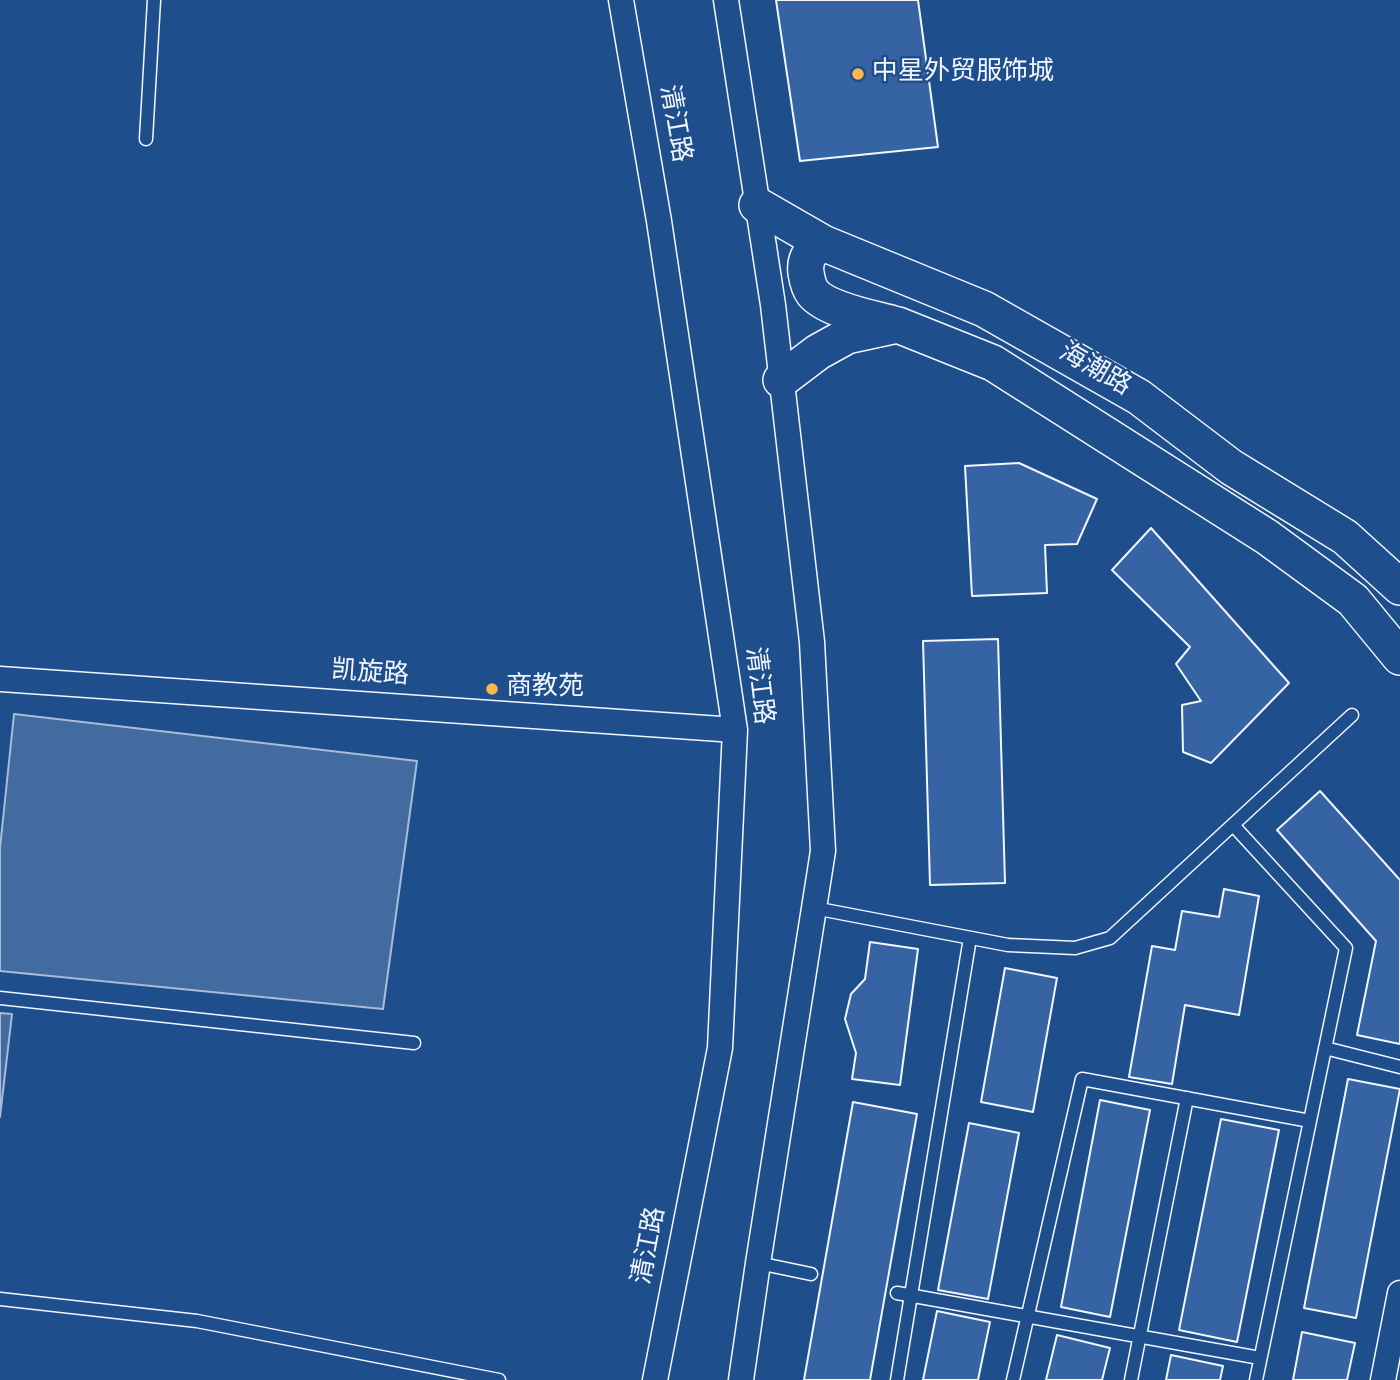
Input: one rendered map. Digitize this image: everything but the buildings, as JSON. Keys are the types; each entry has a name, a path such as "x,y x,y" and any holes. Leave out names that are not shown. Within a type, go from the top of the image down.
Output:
{"main road":[{"name":"海潮路","path":"757,205 823,243 984,309 1139,397 1231,467 1345,537 1400,587"},
{"name":"海潮路","path":"823,243 813,249 805,264 808,281 814,293 832,307 898,325 993,363 1267,537 1353,600 1400,657"},
{"path":"781,380 818,352 847,336 898,325"}],"street":[{"name":"清江路","path":"621,0 659,221 735,730 720,1048 655,1380"},
{"name":"清江路","path":"726,0 772,305 812,642 823,851 741,1380"},
{"name":"凯旋路","path":"0,679 735,730"},
{"path":"1383,1380 1400,1293"}],"lane":[{"path":"146,139 154,0"},
{"path":"814,908 1008,945 1075,948 1110,938 1352,715"},
{"path":"1233,825 1346,948 1256,1380"},
{"path":"897,1380 970,938"},
{"path":"0,998 414,1043"},
{"path":"1325,1048 1400,1067"},
{"path":"1013,1380 1082,1079 1310,1121"},
{"path":"1131,1380 1187,1098"},
{"path":"758,1263 811,1274"},
{"path":"897,1293 1260,1358"},
{"path":"0,1299 197,1321 499,1380"}],"water":[{"path":"14,714 417,761 383,1009 0,971 0,848"},
{"path":"0,1013 12,1014 0,1117"}],"place":[{"name":"中星外贸服饰城","path":"858,74"},
{"name":"商教苑","path":"492,689"}]}
